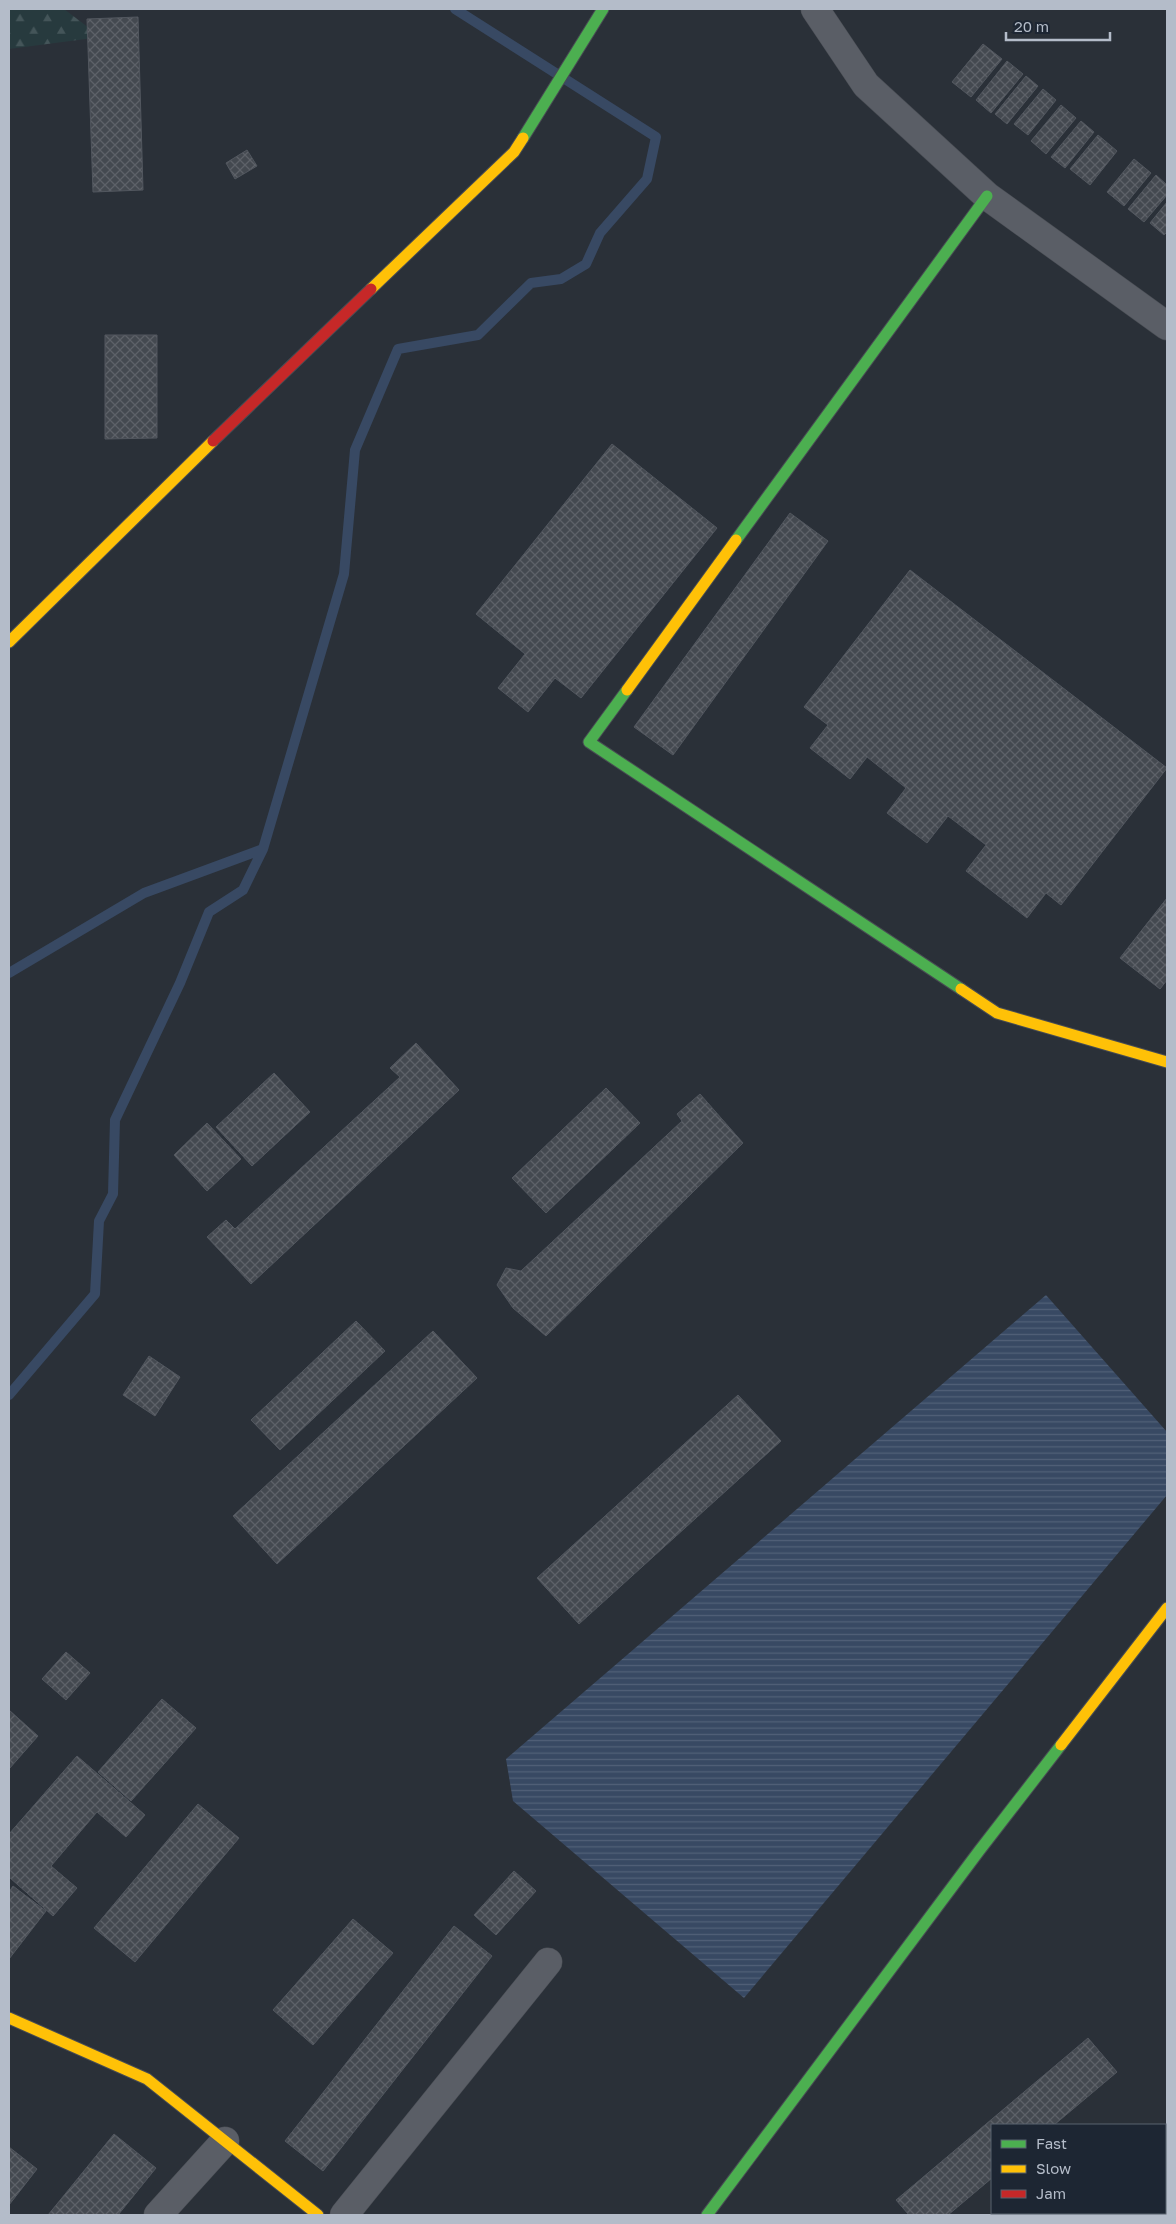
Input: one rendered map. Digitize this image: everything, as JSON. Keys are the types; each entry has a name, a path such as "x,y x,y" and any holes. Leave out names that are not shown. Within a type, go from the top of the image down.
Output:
{"street":[{"path":"9,642 218,435 514,152 603,9"},
{"path":"814,9 866,85 987,196 1167,326"},
{"path":"987,196 589,742 997,1013 1167,1062"},
{"path":"707,2215 979,1850 1167,1608"},
{"path":"344,2215 548,1962"},
{"path":"9,2018 147,2079 318,2215"},
{"path":"158,2215 225,2141"}],"green space":[{"path":"9,9 64,9 101,37 9,49"}],"water":[{"path":"1046,1295 1167,1432 1167,1495 744,1998 513,1801 506,1759"}],"building":[{"path":"138,17 143,190 93,192 87,19"},
{"path":"983,44 1002,59 971,97 952,82"},
{"path":"1007,61 1023,74 991,113 976,100"},
{"path":"1026,76 1038,86 1007,124 995,114"},
{"path":"1043,89 1056,100 1028,135 1014,124"},
{"path":"1061,105 1076,118 1046,154 1031,141"},
{"path":"1081,121 1094,132 1065,168 1051,157"},
{"path":"1098,135 1117,151 1090,185 1070,169"},
{"path":"247,150 257,166 235,179 226,163"},
{"path":"1134,159 1151,173 1124,206 1107,192"},
{"path":"1156,175 1167,185 1167,195 1144,222 1128,209"},
{"path":"1167,202 1167,232 1164,235 1150,223"},
{"path":"105,335 157,335 157,438 105,439"},
{"path":"612,444 717,528 581,698 555,678 528,712 498,688 525,654 476,614"},
{"path":"790,513 828,541 673,755 634,727"},
{"path":"910,570 1167,768 1061,905 1046,893 1027,918 966,871 986,845 948,816 927,843 887,813 906,788 867,757 850,779 810,748 828,725 804,707"},
{"path":"1167,898 1167,980 1160,989 1120,958"},
{"path":"416,1043 459,1090 251,1284 207,1237 226,1220 235,1229 400,1077 390,1068"},
{"path":"274,1073 310,1112 252,1166 216,1127"},
{"path":"606,1088 640,1123 546,1213 512,1178"},
{"path":"700,1094 743,1143 546,1336 513,1308 497,1285 506,1268 521,1271 682,1121 677,1114"},
{"path":"207,1123 241,1159 207,1191 174,1155"},
{"path":"356,1321 385,1351 280,1450 251,1420"},
{"path":"433,1331 477,1378 277,1564 233,1516"},
{"path":"149,1356 180,1377 155,1416 123,1395"},
{"path":"738,1395 781,1441 579,1624 537,1578"},
{"path":"66,1652 90,1673 66,1700 42,1679"},
{"path":"162,1699 196,1728 131,1801 98,1772"},
{"path":"9,1710 38,1736 9,1769"},
{"path":"77,1756 145,1815 126,1837 97,1812 51,1866 77,1888 53,1916 9,1877 9,1834"},
{"path":"198,1804 239,1838 135,1962 94,1928"},
{"path":"514,1871 536,1891 496,1935 474,1915"},
{"path":"13,1886 46,1911 9,1959 9,1892"},
{"path":"353,1919 393,1953 313,2045 273,2010"},
{"path":"454,1926 492,1956 323,2171 285,2141"},
{"path":"1088,2038 1117,2072 1055,2124 991,2124 991,2179 948,2215 909,2215 896,2200"},
{"path":"114,2134 156,2168 118,2215 48,2215"},
{"path":"9,2147 37,2169 9,2205"},
{"path":"995,2214 1080,2214 1078,2215 993,2215"}],"waterway":[{"path":"9,973 144,893 263,849 344,574 355,450 398,349 478,335 531,283 561,279 586,264 600,233 647,179 656,137 455,9"},
{"path":"9,1395 95,1294 99,1221 113,1194 115,1120 180,983 209,912 243,890 263,849"}],"traffic: fast":[{"path":"523,138 603,9"},
{"path":"736,540 987,196"},
{"path":"627,690 589,742 961,989"},
{"path":"707,2215 979,1851 1061,1745"}],"traffic: slow":[{"path":"371,289 514,152 523,138"},
{"path":"9,642 213,441"},
{"path":"627,690 736,540"},
{"path":"961,989 997,1013 1167,1062"},
{"path":"1061,1745 1167,1608"},
{"path":"9,2018 147,2079 318,2215"}],"traffic: jam":[{"path":"213,441 371,289"}]}
